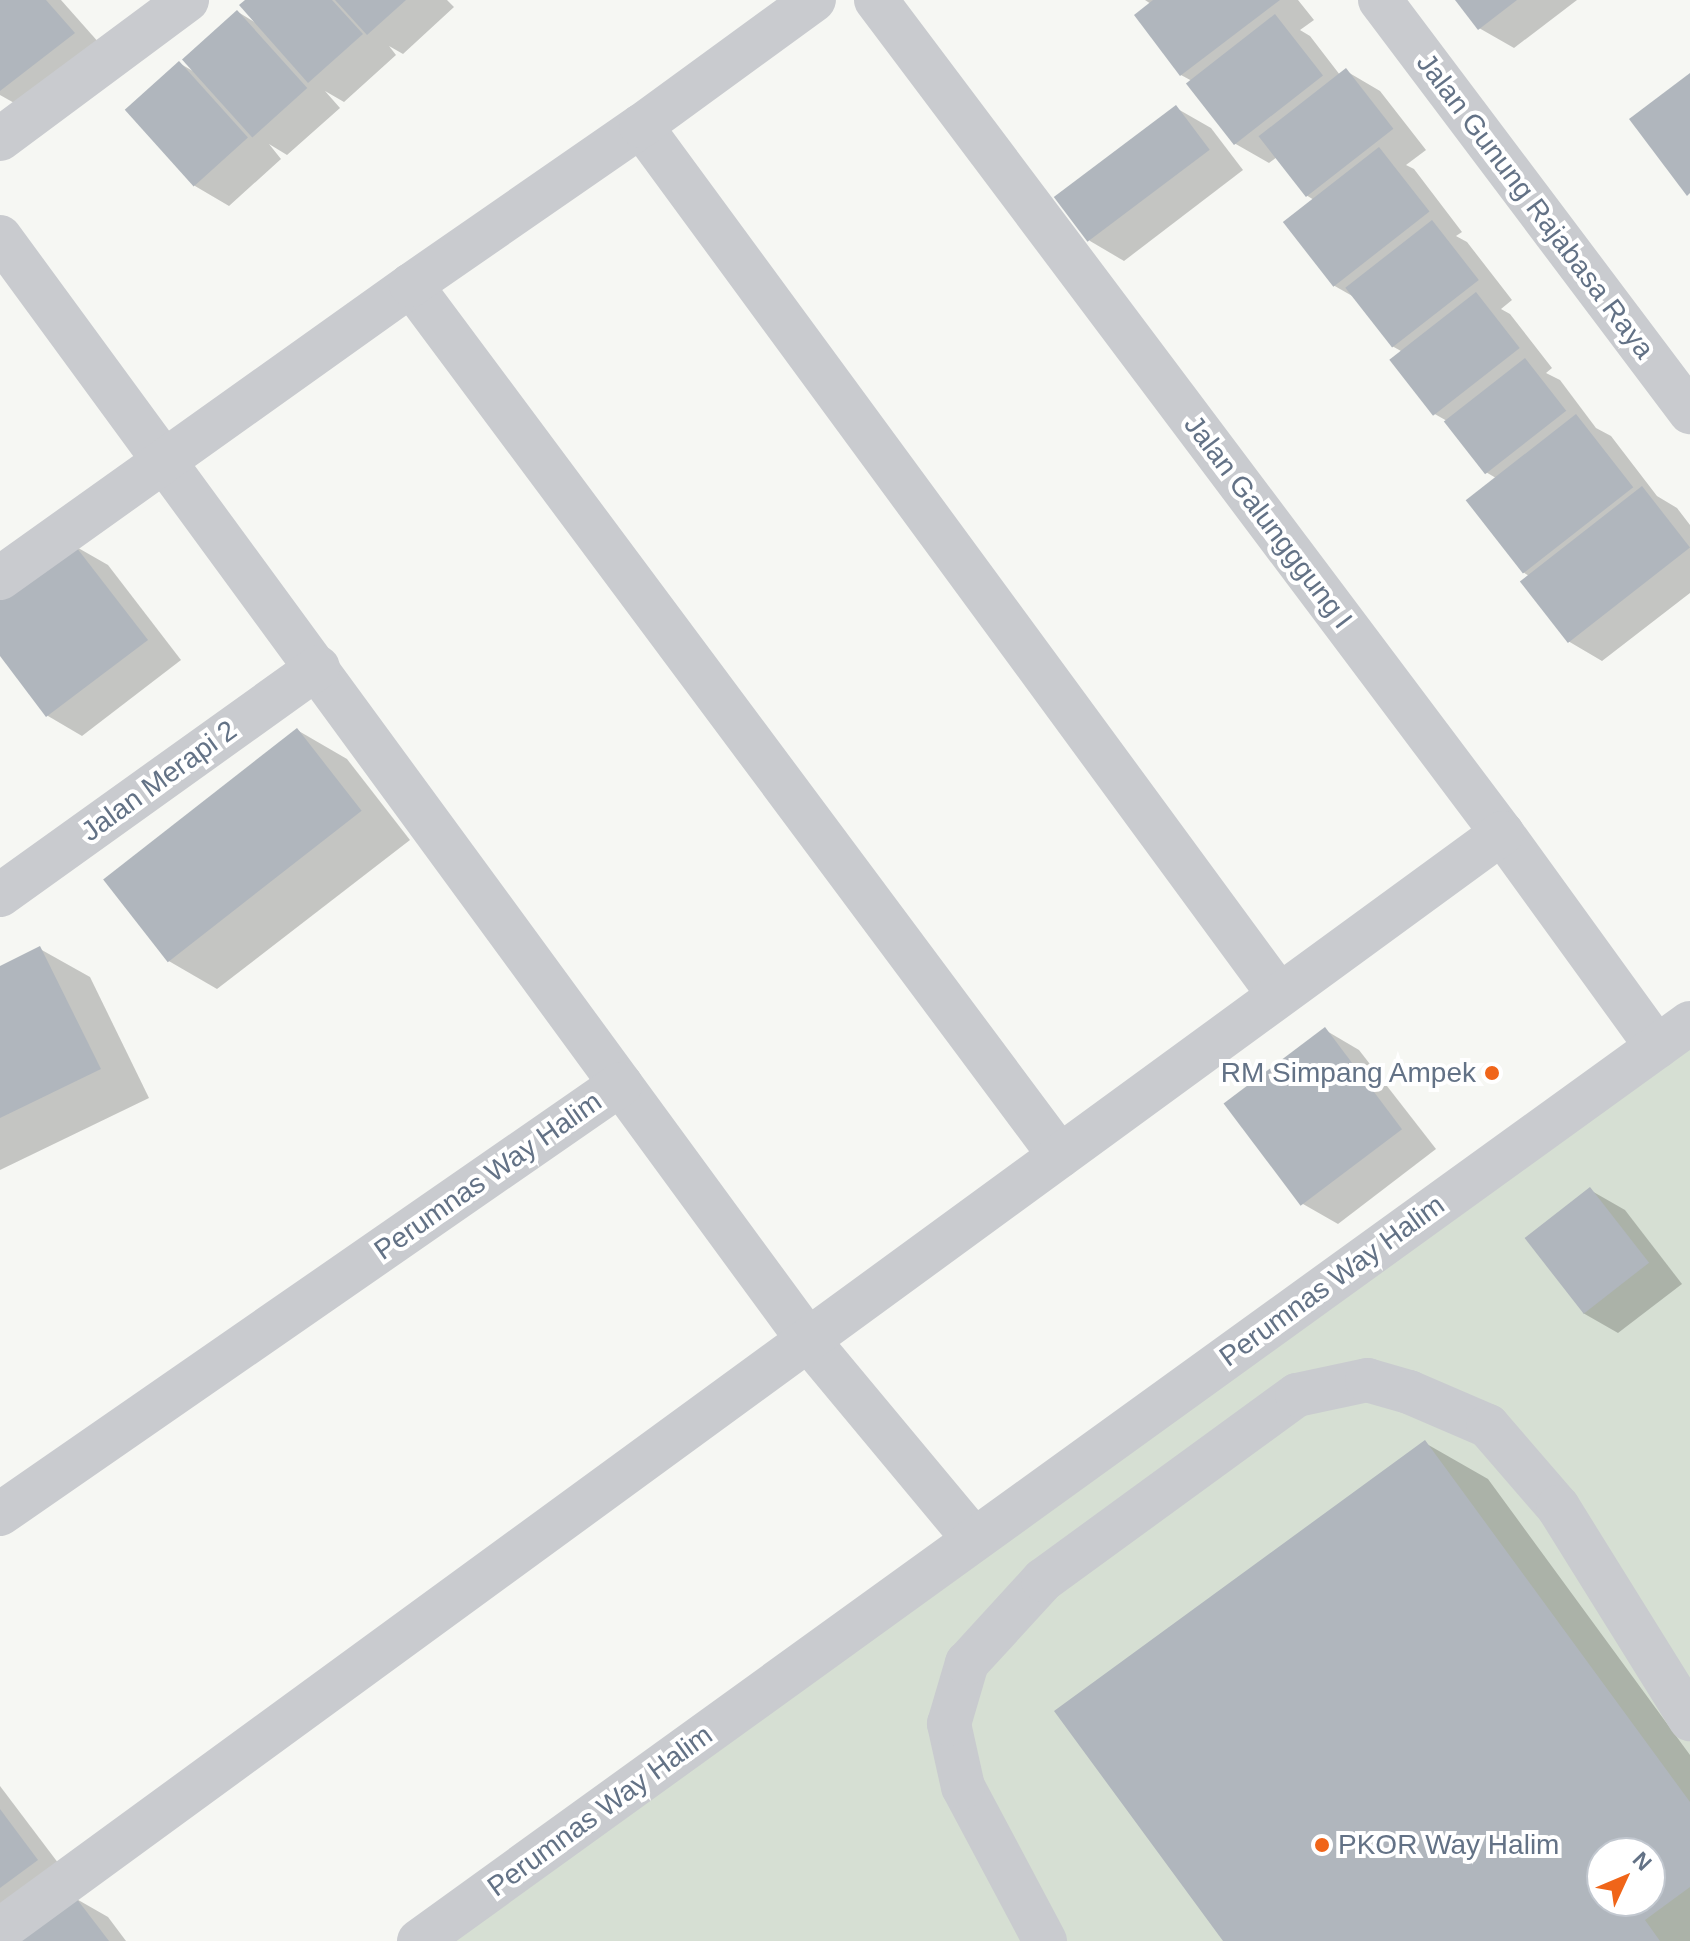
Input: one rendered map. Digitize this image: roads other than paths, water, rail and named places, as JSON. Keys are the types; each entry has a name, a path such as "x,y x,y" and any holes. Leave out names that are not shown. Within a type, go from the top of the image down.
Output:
{"street":[{"path":"2,134 187,0"},
{"path":"0,578 411,285 641,126 814,0"},
{"name":"Jalan Galungggung I","path":"876,0 1502,833 1673,1035"},
{"name":"Jalan Gunung Rajabasa Raya","path":"1380,0 1690,412"},
{"path":"641,126 1279,995"},
{"path":"0,237 621,1084"},
{"path":"411,285 1060,1156"},
{"name":"Jalan Merapi 2","path":"0,895 318,667"},
{"path":"0,1930 1502,833"},
{"name":"Perumnas Way Halim","path":"419,1941 1673,1035"},
{"name":"Perumnas Way Halim","path":"1,1511 621,1084 808,1340 974,1539"},
{"path":"1045,1941 963,1787 949,1724 967,1663 1043,1580 1297,1395 1367,1380 1409,1392 1488,1426 1558,1507 1690,1719"}],"place":[{"name":"RM Simpang Ampek","path":"1492,1073"},
{"name":"PKOR Way Halim","path":"1322,1845"}]}
